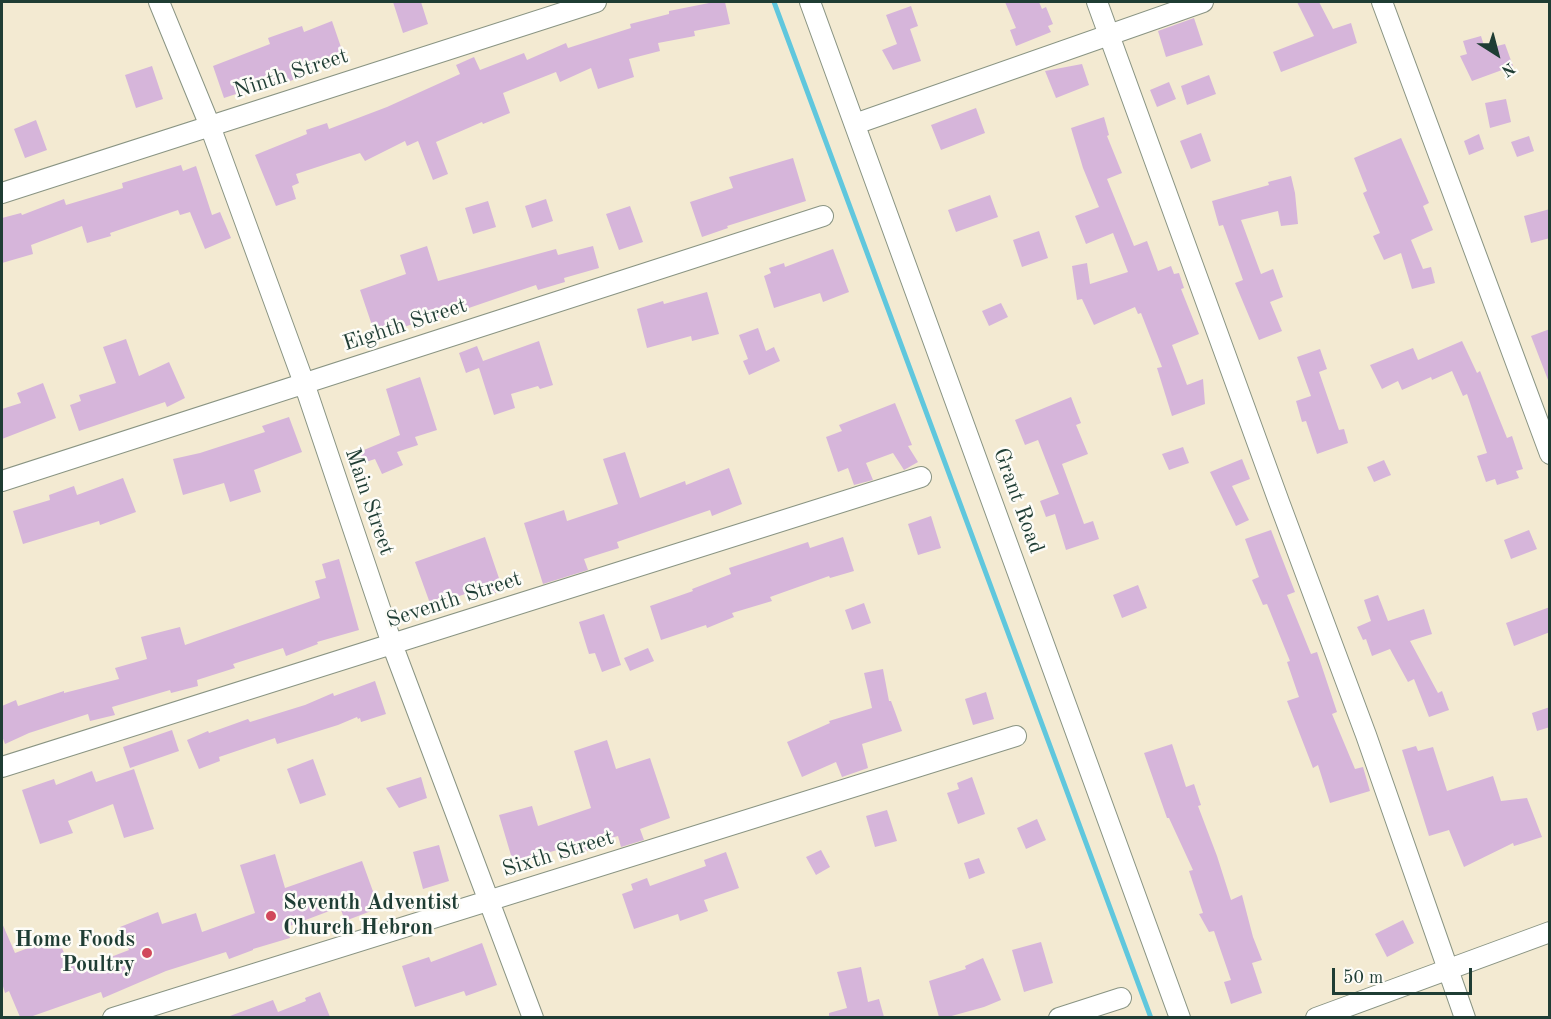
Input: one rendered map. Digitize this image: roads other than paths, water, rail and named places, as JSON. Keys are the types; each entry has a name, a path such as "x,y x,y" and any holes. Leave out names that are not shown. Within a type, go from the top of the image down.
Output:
{"street":[{"name":"Main Street","path":"159,2 210,126 304,383 392,644 533,1017"},
{"name":"Ninth Street","path":"2,193 596,2"},
{"name":"Grant Road","path":"810,2 1180,1017"},
{"path":"1097,2 1366,735 1465,1017"},
{"path":"855,124 1203,2"},
{"path":"1382,2 1550,454"},
{"name":"Eighth Street","path":"2,481 823,216"},
{"name":"Seventh Street","path":"2,767 921,477"},
{"name":"Sixth Street","path":"114,1017 1016,736"},
{"path":"1316,1017 1550,932"},
{"path":"1059,1017 1121,998"}],"waterway":[{"path":"774,2 1151,1018"}],"place":[{"name":"Seventh Adventist Church Hebron","path":"271,916"},
{"name":"Home Foods Poultry","path":"147,953"}]}
